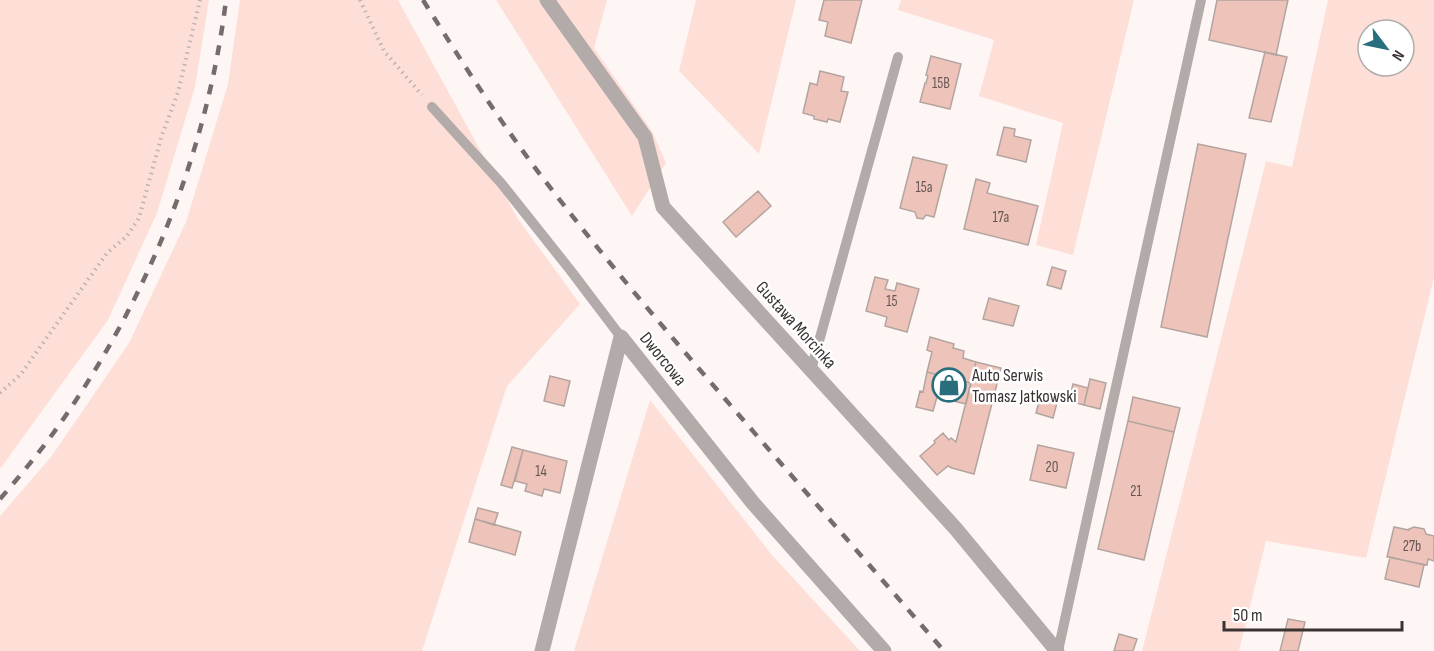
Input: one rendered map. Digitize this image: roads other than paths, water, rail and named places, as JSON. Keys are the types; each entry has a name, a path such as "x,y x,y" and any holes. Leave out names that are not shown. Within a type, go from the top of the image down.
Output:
{"street":[{"name":"Gustawa Morcinka","path":"546,0 645,137 663,207 956,529 1058,651"},
{"name":"Dworcowa","path":"542,651 621,337"},
{"name":"Dworcowa","path":"621,337 753,504 885,651"}],"lane":[{"path":"1058,651 1201,0"},
{"path":"811,370 898,57"},
{"path":"432,107 501,183 621,337"}],"railway":[{"path":"0,499 50,437 89,380 145,278 188,170 217,57 226,0"},
{"path":"423,0 503,124 579,224 672,338 944,651"}],"place":[{"name":"Auto Serwis Tomasz Jatkowski","path":"949,385"}]}
